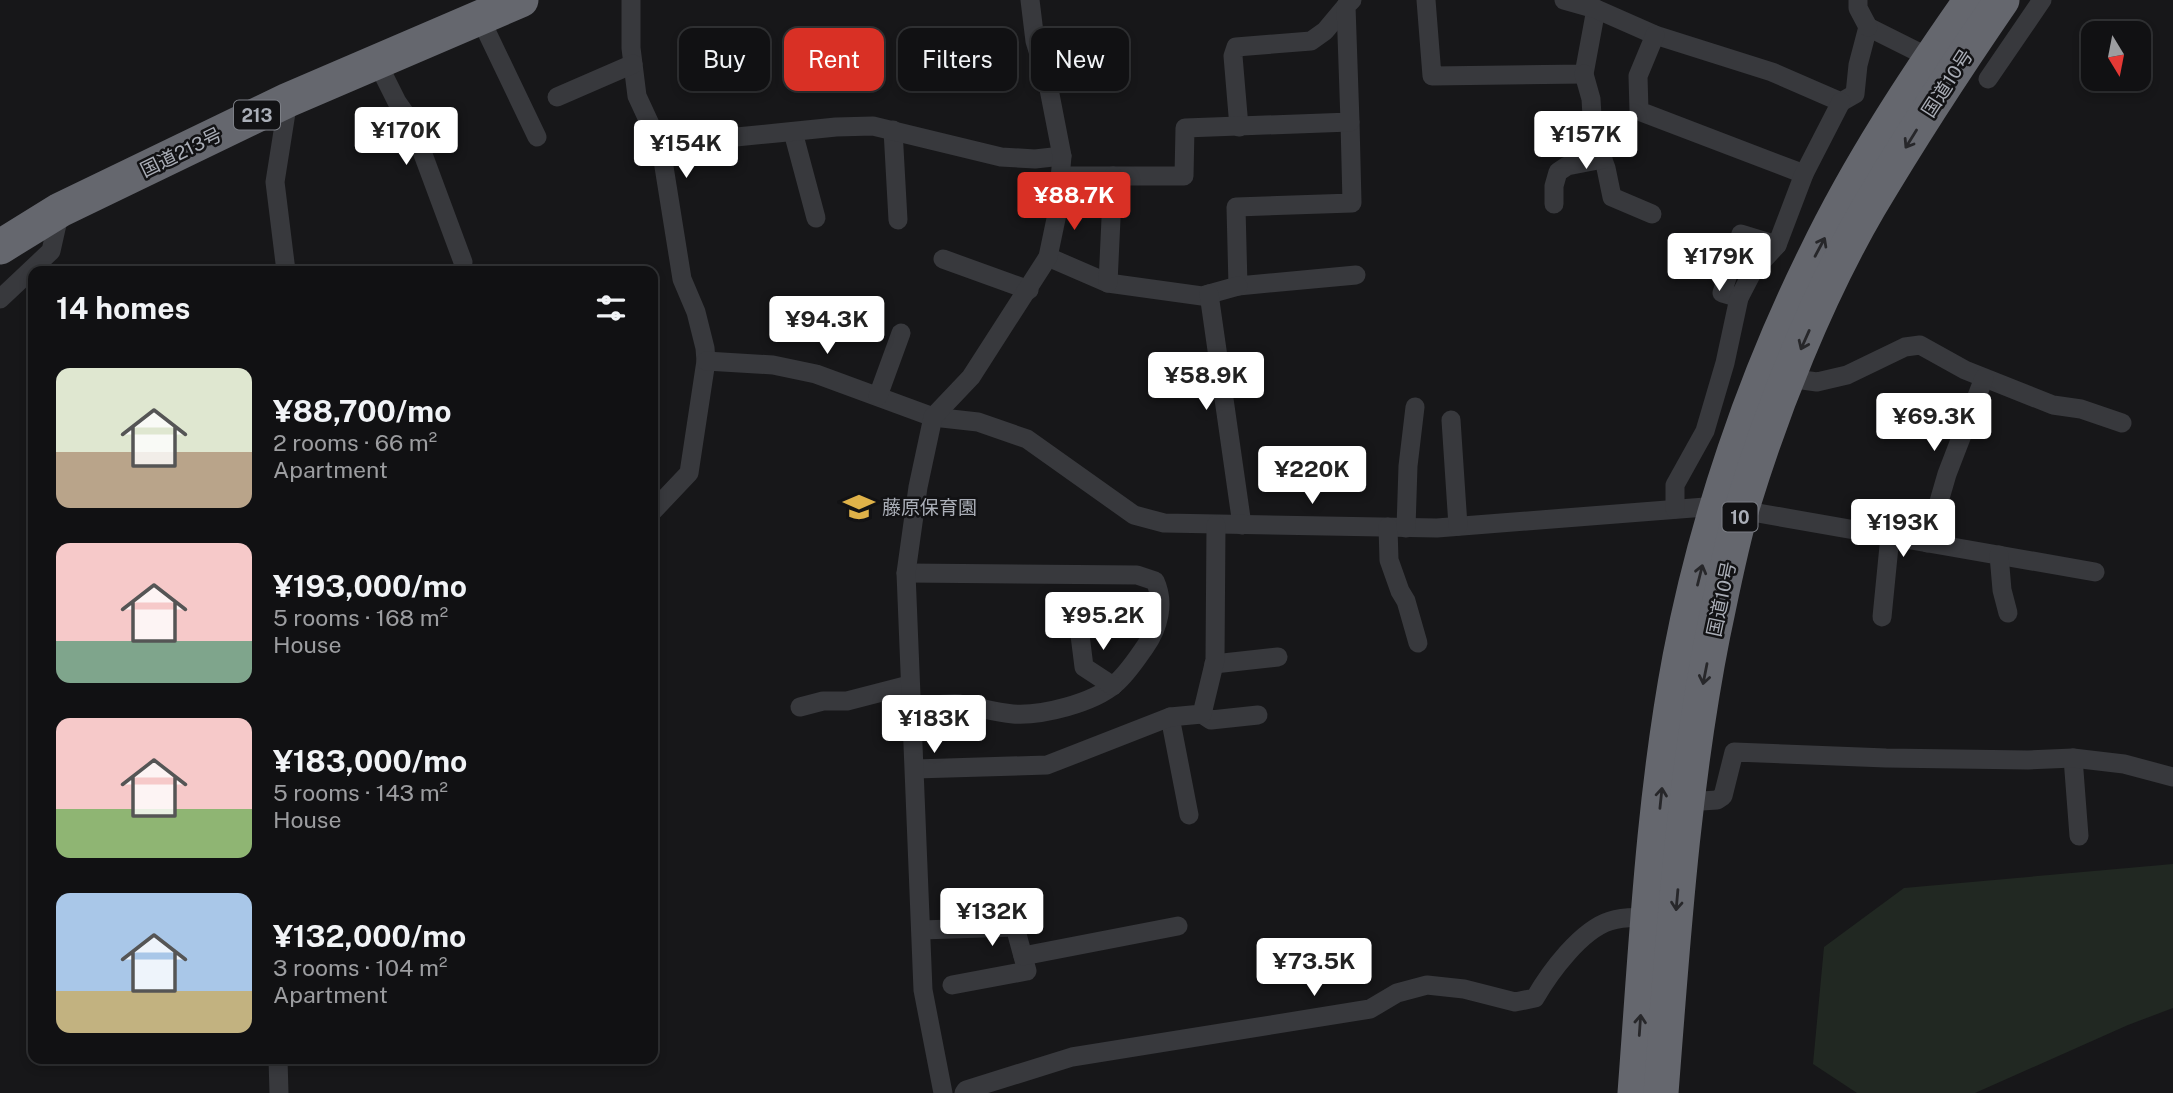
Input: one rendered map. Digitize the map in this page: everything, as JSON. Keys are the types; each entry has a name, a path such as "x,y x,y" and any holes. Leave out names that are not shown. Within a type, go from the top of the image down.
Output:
{"highway":[{"name":"国道213号","path":"0,221 87,173 478,9 521,0"},
{"name":"国道10号","path":"1661,1093 1686,802 1702,691 1719,604 1730,509 1746,417 1777,337 1816,253 1930,58 1971,0"},
{"name":"国道10号","path":"1635,1093 1648,918 1667,741 1680,656 1730,509 1829,286 1868,209 2002,0"},
{"name":"国道213号","path":"0,247 60,210 288,100 377,62 478,9"}],"street":[{"path":"631,0 637,96 661,148 682,279 696,312 706,361 689,473 658,506"},
{"path":"1030,0 1033,28"},
{"path":"1426,0 1432,76 1584,74"},
{"path":"1564,0 1596,9 1655,36 1772,72 1841,102"},
{"path":"1858,0 1858,8 1868,27 1930,58"},
{"path":"1988,79 2042,0"},
{"path":"1238,286 1236,207 1352,203 1349,3"},
{"path":"1239,127 1233,56 1236,47 1311,41 1325,31 1349,3"},
{"path":"478,9 537,137"},
{"path":"1596,9 1584,74 1591,99 1593,133 1603,159 1612,197 1652,214"},
{"path":"1675,509 1675,485 1705,431 1725,363 1739,298 1753,271 1777,245 1804,174 1841,102 1855,93 1858,65 1868,27"},
{"path":"1655,36 1637,76 1639,111 1804,174"},
{"path":"377,62 397,102 411,122 463,262"},
{"path":"557,97 633,64"},
{"path":"943,1093 923,990 906,573 918,487 933,417 971,377 1048,257 1057,214 1062,156 1049,91"},
{"path":"285,266 275,182 288,100"},
{"path":"1060,176 1185,176 1185,128 1350,122"},
{"path":"661,148 696,141 873,127 1001,157 1035,159 1062,156"},
{"path":"893,130 898,220"},
{"path":"793,132 816,218"},
{"path":"1554,204 1553,186 1558,172 1567,166 1603,159"},
{"path":"1108,283 1112,176"},
{"path":"35,266 51,251 60,210"},
{"path":"1739,298 1722,293 1741,234 1777,245"},
{"path":"1048,257 1108,283 1202,296 1238,286 1356,275"},
{"path":"943,259 1029,290"},
{"path":"0,299 28,273"},
{"path":"1209,294 1242,525"},
{"path":"878,396 901,333"},
{"path":"1788,378 1817,382 1847,375 1905,347 1920,345 1965,370 2053,405 2081,409 2122,423"},
{"path":"706,361 773,365 816,374 933,417 978,422 1027,439 1134,515 1164,523 1397,528 1458,526 1675,509 1730,509 2095,572"},
{"path":"1927,543 1947,474 1984,378"},
{"path":"1415,407 1408,466 1389,560 1406,601 1418,643"},
{"path":"1451,421 1458,526"},
{"path":"1202,714 1214,664 1216,525"},
{"path":"1882,617 1890,536"},
{"path":"1999,555 2008,613"},
{"path":"906,573 1137,575 1155,581 1160,591 1160,616 1149,642 1130,668 1113,686 1076,704 1046,713 1014,714 958,704 912,707"},
{"path":"1079,627 1084,667 1113,686"},
{"path":"1214,664 1278,657"},
{"path":"800,708 823,701 847,701 909,685"},
{"path":"915,769 1047,765 1170,717 1202,714 1211,720 1258,715"},
{"path":"1170,717 1189,815"},
{"path":"1686,802 1717,800 1723,796 1734,752 1886,758 2073,758 2124,764 2173,777"},
{"path":"2073,758 2079,836"},
{"path":"964,1093 966,1090 1072,1057 1370,1009 1397,993 1427,985 1464,989 1516,1002 1535,998 1545,980 1587,932 1610,920 1648,918"},
{"path":"1023,956 1178,926"},
{"path":"921,930 1014,928 1027,971 951,985"},
{"path":"278,1064 279,1093"}],"shaded area":[{"path":"2173,864 2173,1008 2128,1025 1975,1093 1857,1093 1813,1064 1824,947 1904,888"}],"place":[{"name":"藤原保育園","path":"859,507"}]}
